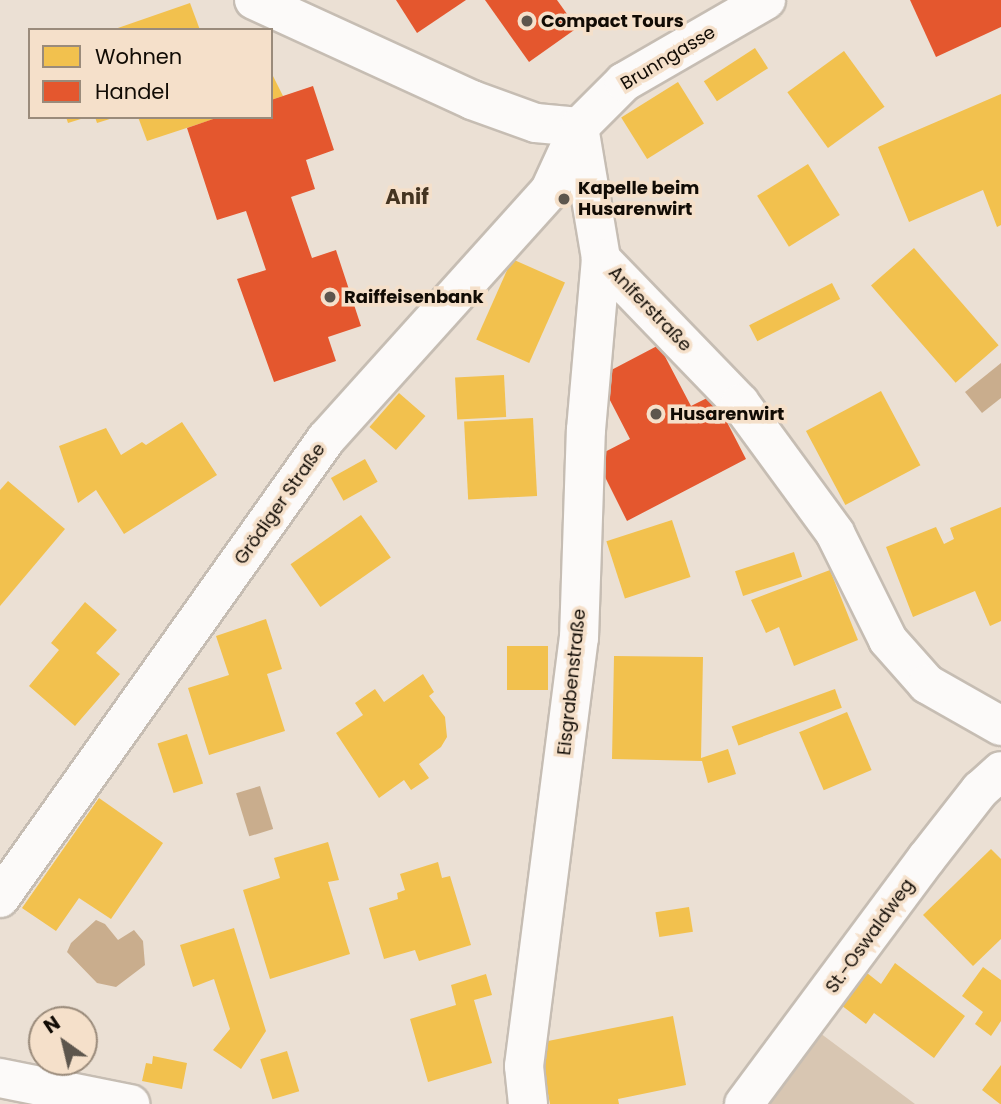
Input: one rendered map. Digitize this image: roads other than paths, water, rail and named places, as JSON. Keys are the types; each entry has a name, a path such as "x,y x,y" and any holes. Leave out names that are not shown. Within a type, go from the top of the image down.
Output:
{"street":[{"path":"254,0 472,100 536,123 579,127"},
{"name":"Brunngasse","path":"579,127 624,82 766,0"},
{"name":"Aniferstraße","path":"579,127 601,259 740,404 835,533 888,640 928,684 1001,726"},
{"name":"Grödiger Straße","path":"0,898 326,439 550,190 579,127"},
{"name":"Eisgrabenstraße","path":"528,1104 524,1066 579,638 586,430 601,259"},
{"name":"St.-Oswaldweg","path":"744,1104 926,859 980,790 1001,771"},
{"path":"0,1078 130,1104"}],"place":[{"name":"Compact Tours","path":"527,21"},
{"name":"Kapelle beim Husarenwirt","path":"564,199"},
{"name":"Raiffeisenbank","path":"330,297"},
{"name":"Husarenwirt","path":"656,414"}],"district":[{"name":"Anif","path":"407,197"}]}
